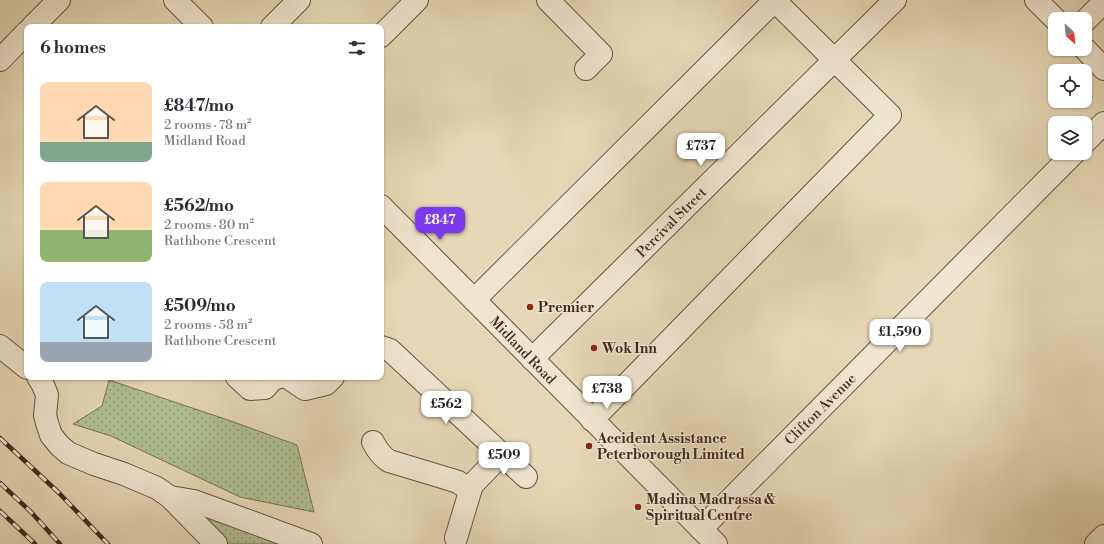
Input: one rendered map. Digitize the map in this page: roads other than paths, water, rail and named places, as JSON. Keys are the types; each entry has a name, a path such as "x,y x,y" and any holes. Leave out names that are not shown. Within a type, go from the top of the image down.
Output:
{"street":[{"path":"35,24 59,0"},
{"path":"175,0 199,24"},
{"path":"275,24 299,0"},
{"path":"384,33 417,0"},
{"path":"548,0 601,54 586,69"},
{"path":"474,300 775,0 835,59 890,115 592,420"},
{"name":"Percival Street","path":"532,359 895,0"},
{"path":"1036,0 1048,12"},
{"path":"1092,14 1104,2"},
{"path":"0,60 24,35"},
{"path":"1092,56 1104,69"},
{"path":"1092,135 1104,123"},
{"name":"Clifton Avenue","path":"701,529 1067,160"},
{"name":"Midland Road","path":"384,209 716,544"},
{"path":"0,346 24,366"},
{"path":"384,347 390,350 526,477"},
{"path":"40,380 44,385 47,395 45,415 46,423 51,435 58,445 68,453 157,488 170,497 216,544"},
{"path":"240,380 250,389 266,388 272,380"},
{"path":"292,380 305,389 326,384 330,380"},
{"path":"372,442 383,458 389,461 458,482 476,482"},
{"path":"456,538 476,482 502,454"},
{"path":"170,497 194,501 311,544"},
{"path":"1096,544 1104,536"}],"railway":[{"path":"0,438 58,492 108,544"},
{"path":"0,483 31,512 60,544"},
{"path":"0,511 35,544"}],"place":[{"name":"Premier","path":"530,307"},
{"name":"Wok Inn","path":"594,348"},
{"name":"Accident Assistance Peterborough Limited","path":"589,446"},
{"name":"Madina Madrassa & Spiritual Centre","path":"638,507"}]}
